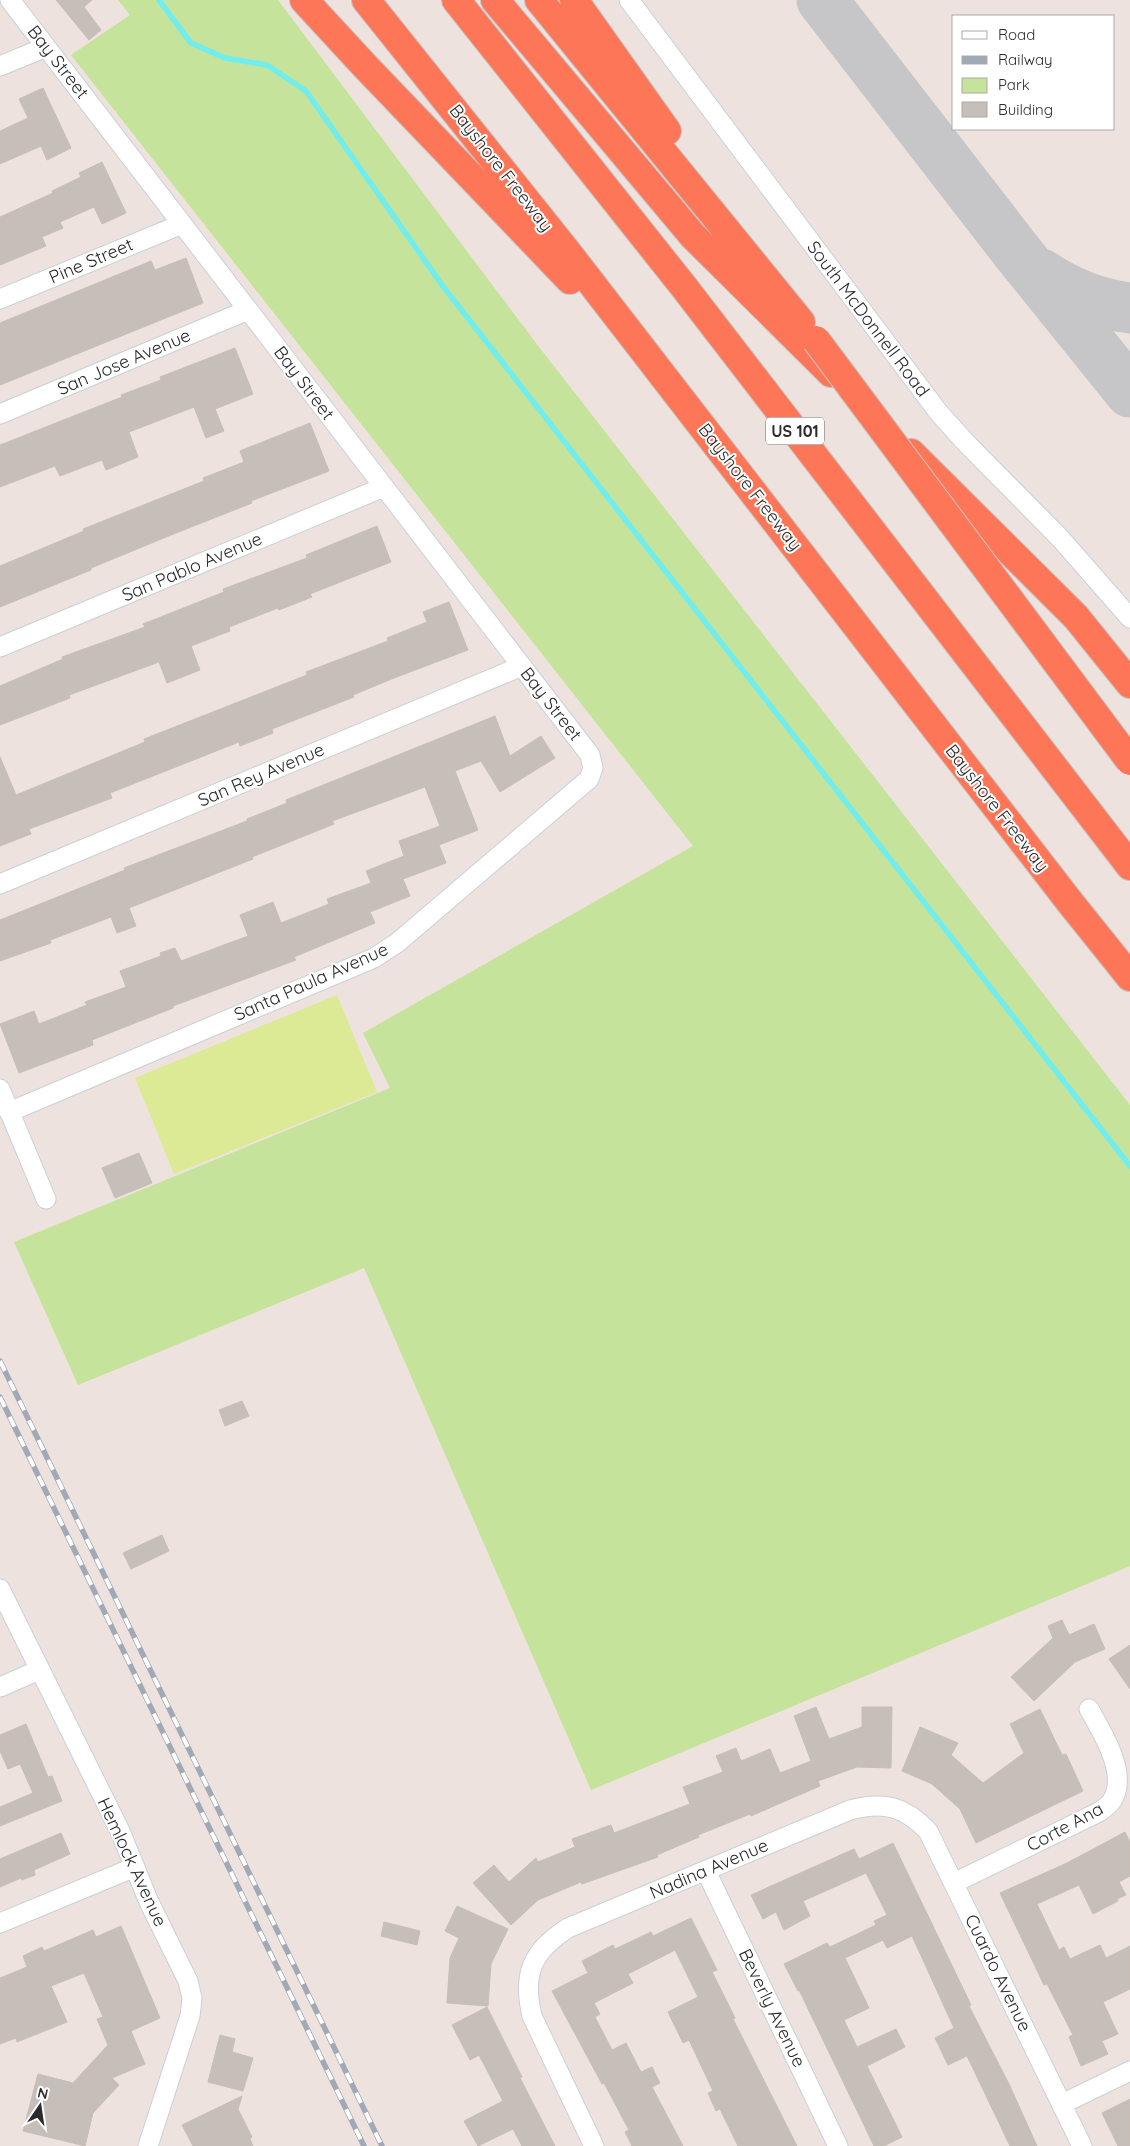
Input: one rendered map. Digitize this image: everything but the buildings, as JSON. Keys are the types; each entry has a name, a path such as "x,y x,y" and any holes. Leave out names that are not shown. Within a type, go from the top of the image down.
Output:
{"highway":[{"path":"304,0 471,178 668,381"},
{"name":"Bayshore Freeway","path":"366,0 513,183 668,381 1130,977"},
{"name":"US 101","path":"456,0 707,317 1130,866"},
{"path":"495,0 693,236 1076,617 1130,684"},
{"path":"539,0 816,340"},
{"path":"574,0 816,340 1130,761"}],"street":[{"name":"Bay Street","path":"10,0 590,755 593,768"},
{"name":"South McDonnell Road","path":"630,0 935,407 968,445 1060,538 1130,618"},
{"path":"0,66 46,47"},
{"name":"Pine Street","path":"0,299 182,224"},
{"name":"San Jose Avenue","path":"0,414 248,310"},
{"name":"San Pablo Avenue","path":"0,647 384,486"},
{"name":"San Rey Avenue","path":"0,884 522,666"},
{"name":"Santa Paula Avenue","path":"10,1112 374,958 397,943 589,780 593,768"},
{"path":"0,1089 46,1199"},
{"name":"Hemlock Avenue","path":"0,1589 120,1831 149,1902 188,1981 192,1998 190,2016 148,2146"},
{"path":"0,1687 40,1670"},
{"name":"Corte Ana","path":"954,1883 1099,1812 1112,1801 1119,1784 1118,1767 1112,1750 1090,1709"},
{"name":"Nadina Avenue","path":"594,2146 532,2016 528,2000 528,1982 531,1964 539,1951 552,1938 568,1928 850,1810 868,1805 883,1805 901,1810"},
{"name":"Cuardo Avenue","path":"901,1810 917,1819 928,1831 1082,2146"},
{"path":"0,1923 135,1867"},
{"name":"Beverly Avenue","path":"706,1871 838,2146"},
{"path":"1062,2104 1130,2071"}],"green space":[{"path":"118,0 278,0 539,347 1130,1105 1130,1566 591,1790 364,1268 78,1385 14,1242 390,1088 363,1033 693,846 71,55 130,15"},
{"path":"337,995 377,1092 174,1174 135,1078"}],"waterway":[{"path":"159,0 191,43 225,58 267,65 306,91 442,285 1130,1166"}],"taxiway":[{"path":"822,0 1017,252 1130,392"},
{"path":"1041,274 1062,287 1084,297 1106,304 1130,308"}],"railway":[{"path":"0,1361 382,2146"},
{"path":"0,1397 364,2146"}]}
